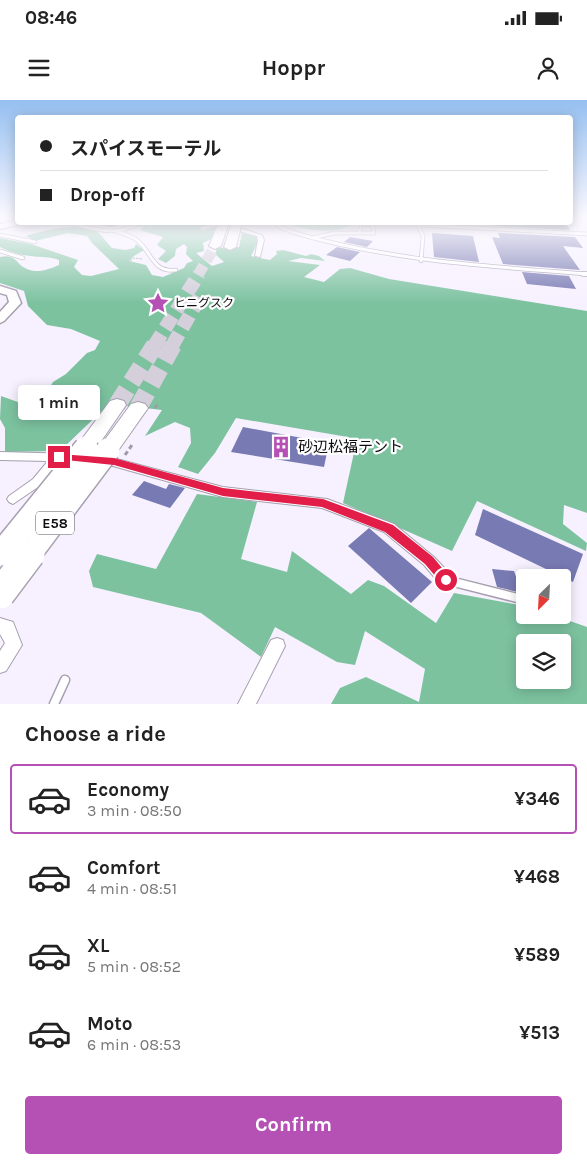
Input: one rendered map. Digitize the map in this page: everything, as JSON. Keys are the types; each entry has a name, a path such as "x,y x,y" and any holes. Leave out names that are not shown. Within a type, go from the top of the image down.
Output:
{"highway":[{"name":"E58","path":"0,594 97,449 117,405"},
{"name":"E58","path":"0,554 97,449 138,408"}],"street":[{"path":"258,256 260,246"},
{"path":"0,289 12,294 15,303 0,318"},
{"path":"0,456 59,457 114,462 223,492 323,503 389,528 429,561 446,580"},
{"path":"13,499 37,482 59,457"},
{"path":"0,626 6,628 14,645 0,665"},
{"path":"248,704 276,646"}],"lane":[{"path":"141,246 150,253 152,261 158,268 169,272 176,270"},
{"path":"342,246 420,261 587,274"},
{"path":"420,261 423,246"},
{"path":"0,251 23,258"},
{"path":"446,580 516,598"},
{"path":"54,704 65,680"}],"path":[{"path":"127,263 134,258"}],"green space":[{"path":"0,246 37,246 78,260 74,267 82,275 91,276 119,269 95,246 110,246 125,250 139,246 144,250 129,261 146,265 152,275 163,277 184,268 187,263 193,261 186,254 187,247 203,246 204,251 196,253 212,266 224,262 215,254 217,248 256,246 251,256 270,260 277,254 276,251 283,250 306,256 311,254 319,256 325,261 301,258 288,261 320,265 304,277 324,282 340,269 350,268 389,279 587,311 587,513 564,505 563,524 587,543 586,551 477,501 452,551 343,503 355,448 348,437 236,418 215,453 198,474 178,467 191,443 190,428 175,422 145,436 162,410 109,404 60,451 5,452 5,428 0,419 1,396 29,406 46,393 53,382 66,374 87,353 95,350 100,341 71,329 47,325 28,306 24,291 0,283 0,257 10,256 23,267 35,271 59,265 59,260 23,255"},
{"path":"159,246 181,246 176,249 175,256 166,263 158,259 166,251"},
{"path":"197,494 257,502 241,559 287,572 292,551 351,594 368,580 384,586 436,623 454,593 516,604 516,624 571,624 571,621 587,627 587,704 331,704 340,688 366,677 419,702 425,669 365,631 355,665 337,662 275,627 261,657 201,613 93,587 89,571 97,554 156,569"}],"building":[{"path":"433,246 475,246 479,262 434,257"},
{"path":"496,246 563,246 580,270 503,264"},
{"path":"337,247 360,252 350,261 326,255"},
{"path":"522,272 569,276 576,289 527,284"},
{"name":"砂辺松福テント","path":"243,427 329,443 324,467 231,452"},
{"path":"144,481 166,489 169,484 185,488 170,508 132,495"},
{"path":"483,509 583,554 573,582 571,581 571,569 546,569 475,535"},
{"path":"369,528 432,582 411,603 348,546"},
{"path":"492,569 514,571 516,592 497,587"}],"tunnel":[{"path":"198,275 215,246"},
{"path":"154,346 199,274"},
{"path":"172,346 200,297"},
{"path":"117,405 155,345"},
{"path":"138,408 173,345"}],"place":[{"name":"ヒニグスク","path":"158,303"},
{"name":"砂辺松福テント","path":"281,447"}],"route":[{"path":"59,457 114,462 223,492 323,503 389,528 429,561 446,580"}]}
